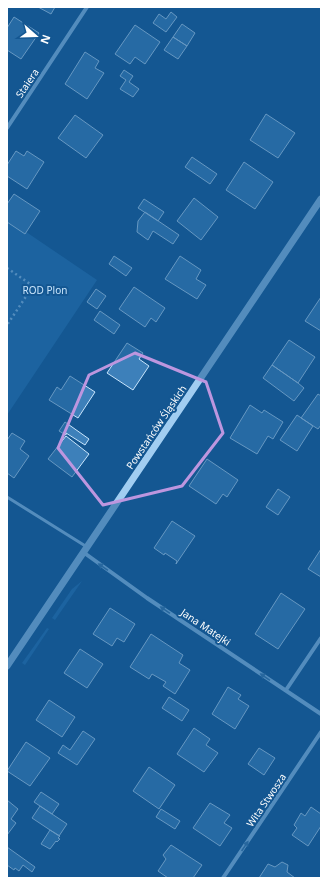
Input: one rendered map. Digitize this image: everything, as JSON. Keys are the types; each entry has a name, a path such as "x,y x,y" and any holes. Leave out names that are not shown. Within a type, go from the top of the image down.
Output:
{"street":[{"name":"Staiera","path":"7,128 87,7"},
{"name":"Powstańców Śląskich","path":"7,666 321,199"},
{"name":"Jana Matejki","path":"85,549 130,586 321,714"},
{"path":"286,690 321,638"},
{"name":"Wita Stwosza","path":"223,878 321,732"}],"lane":[{"path":"7,497 85,549"}],"path":[{"path":"7,268 33,286 7,326"}],"highlighted area":[{"path":"135,353 206,382 223,433 182,486 103,505 58,448 89,375"}],"green space":[{"name":"ROD Plon","path":"7,219 97,280 7,415"},
{"path":"82,581 55,620 52,618 72,589"},
{"path":"47,628 49,629 25,665 22,663"}],"building":[{"path":"38,7 55,7 51,14"},
{"path":"171,12 177,17 166,32 153,23 159,14 166,19"},
{"path":"14,17 39,33 21,59 7,50 7,28"},
{"path":"182,24 195,33 187,46 173,37"},
{"path":"135,25 160,42 145,64 135,57 130,64 115,54"},
{"path":"173,37 187,46 178,59 164,50"},
{"path":"85,52 99,61 95,68 104,73 87,99 65,84"},
{"path":"124,70 133,76 129,82 139,89 133,97 120,89 126,80 120,76"},
{"path":"266,114 295,133 278,158 250,140"},
{"path":"75,115 103,135 86,158 58,138"},
{"path":"16,151 24,156 27,151 44,162 27,189 7,176 7,165"},
{"path":"192,157 217,174 210,184 185,167"},
{"path":"244,162 273,182 255,209 226,190"},
{"path":"14,194 40,211 25,234 7,222 7,204"},
{"path":"194,198 218,217 201,240 177,221"},
{"path":"144,199 164,212 158,221 138,208"},
{"path":"145,212 179,235 173,244 153,231 148,240 137,232 138,221"},
{"path":"114,256 132,268 126,276 109,264"},
{"path":"180,256 201,270 196,279 206,285 197,299 165,279"},
{"path":"134,287 165,308 156,322 151,318 145,327 119,309"},
{"path":"96,289 106,296 97,309 87,302"},
{"path":"321,297 321,331 305,321"},
{"path":"100,311 120,325 114,334 94,320"},
{"path":"289,340 315,357 298,383 272,365"},
{"path":"127,343 143,353 139,359 149,366 133,390 107,373"},
{"path":"272,365 304,388 294,401 263,378"},
{"path":"70,376 95,392 78,418 49,400 57,387 61,390"},
{"path":"318,394 321,396 321,425 318,429 301,418"},
{"path":"250,405 262,413 264,410 283,422 273,439 268,436 257,454 230,438"},
{"path":"297,415 313,426 297,451 280,440"},
{"path":"65,422 89,439 85,445 66,433 66,435 59,431"},
{"path":"12,433 25,441 20,449 29,456 14,478 7,473 7,440"},
{"path":"66,436 89,454 72,477 48,459"},
{"path":"207,459 238,480 227,497 223,494 216,504 189,486"},
{"path":"278,489 290,497 278,515 266,507"},
{"path":"172,521 195,536 176,564 177,561 154,548"},
{"path":"321,549 321,577 308,569"},
{"path":"281,593 305,609 278,649 255,634"},
{"path":"110,608 135,624 124,642 117,638 112,646 93,634"},
{"path":"151,634 183,655 179,663 190,670 175,694 163,686 166,682 152,674 149,679 130,667"},
{"path":"80,649 103,664 87,688 64,673"},
{"path":"228,687 241,695 238,699 249,706 235,729 212,714"},
{"path":"169,697 189,710 182,721 162,708"},
{"path":"49,700 75,717 62,737 36,720"},
{"path":"194,728 210,739 206,745 218,753 204,772 177,754"},
{"path":"83,731 95,739 77,765 58,753 63,745 70,750"},
{"path":"26,742 50,758 30,786 7,771"},
{"path":"259,748 275,758 264,775 248,764"},
{"path":"149,767 175,785 159,809 133,791"},
{"path":"41,792 59,804 52,814 34,802"},
{"path":"7,800 18,809 11,819 16,823 7,835"},
{"path":"210,803 230,815 224,823 232,828 220,846 193,828"},
{"path":"40,806 67,824 59,836 32,818"},
{"path":"311,807 321,814 321,826 308,846 292,835 297,828 294,825 301,813 305,816"},
{"path":"161,809 180,821 175,829 156,817"},
{"path":"50,830 60,836 58,838 60,839 57,842 56,841 50,849 41,844"},
{"path":"171,845 202,865 193,878 168,878 158,871 166,859 163,855"},
{"path":"7,847 35,867 32,872 23,865 19,871 15,868 14,870 7,865"},
{"path":"282,862 288,865 287,872 295,878 259,878 268,864 275,867"}]}
